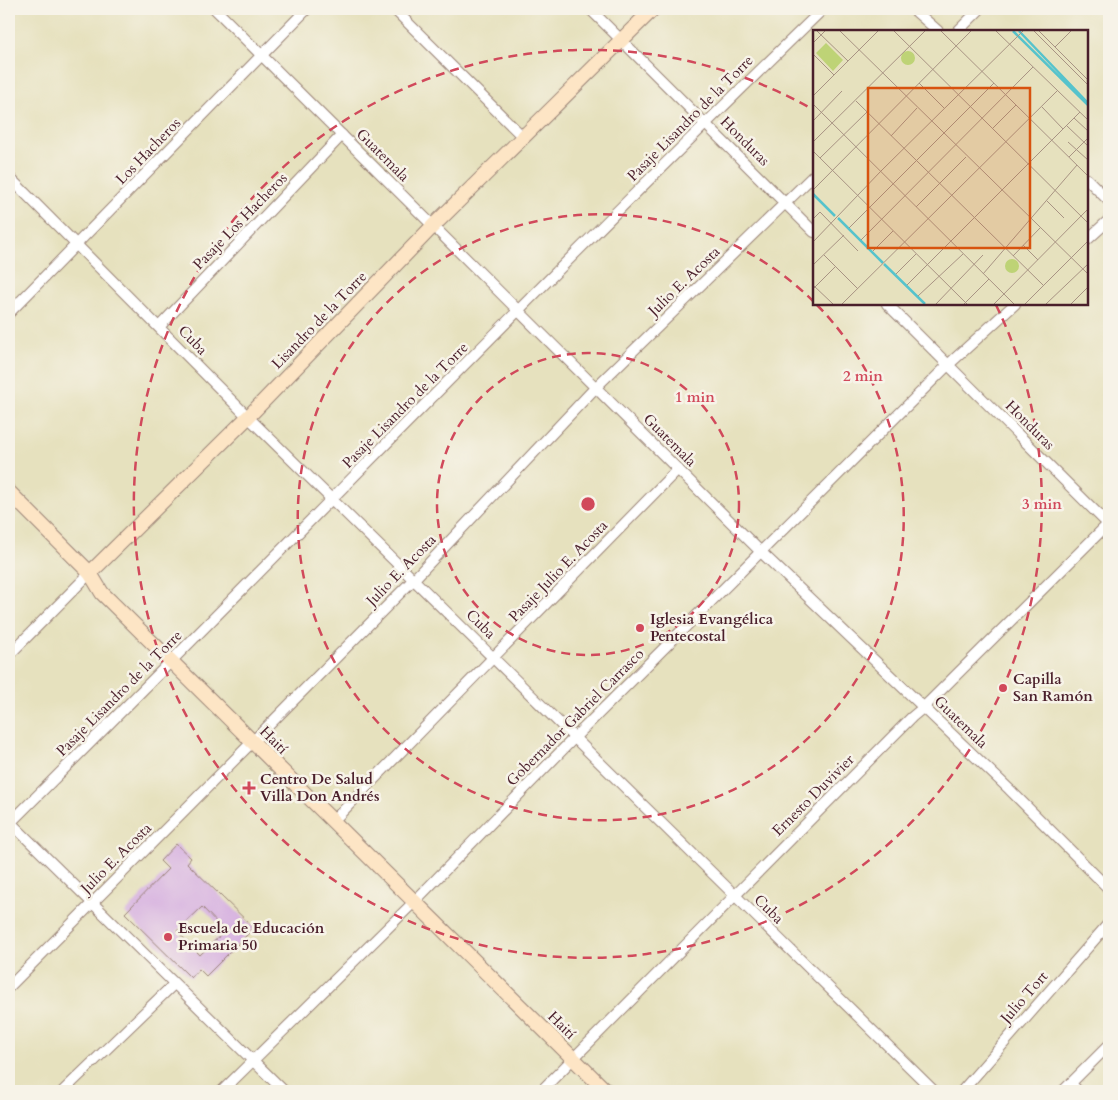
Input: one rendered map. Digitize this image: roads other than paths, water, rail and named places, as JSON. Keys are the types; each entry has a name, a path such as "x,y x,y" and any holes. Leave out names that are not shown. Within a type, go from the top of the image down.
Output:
{"street":[{"name":"Guatemala","path":"214,9 762,552 924,707 1109,889"},
{"name":"Los Hacheros","path":"9,313 78,245 307,9"},
{"path":"394,9 523,137"},
{"name":"Honduras","path":"590,9 813,231"},
{"name":"Lisandro de la Torre","path":"9,655 248,417 433,226 653,9"},
{"name":"Pasaje Lisandro de la Torre","path":"9,822 172,662 705,123 823,9"},
{"path":"913,9 937,30"},
{"path":"959,30 980,9"},
{"name":"Pasaje Los Hacheros","path":"159,327 342,136"},
{"name":"Julio E. Acosta","path":"9,987 414,579 596,387 813,176"},
{"name":"Cuba","path":"9,177 248,417 934,1091"},
{"path":"1088,180 1109,201"},
{"path":"1088,239 1109,220"},
{"name":"Honduras","path":"888,305 1109,524"},
{"name":"Gobernador Gabriel Carrasco","path":"222,1091 414,902 575,737 948,365 1014,305"},
{"name":"Pasaje Julio E. Acosta","path":"332,821 678,469"},
{"name":"Haití","path":"9,492 90,573 102,593 606,1091"},
{"name":"Ernesto Duvivier","path":"541,1091 912,717 1109,524"},
{"path":"9,822 284,1091"},
{"name":"Julio Tort","path":"962,1091 1109,923"},
{"path":"63,1091 174,984"},
{"path":"1071,1089 1109,1045"}],"place":[{"name":"Iglesia Evangélica Pentecostal","path":"640,628"},
{"name":"Capilla San Ramón","path":"1003,688"},
{"name":"Centro De Salud Villa Don Andrés","path":"249,788"},
{"name":"Escuela de Educación Primaria 50","path":"168,937"}]}
